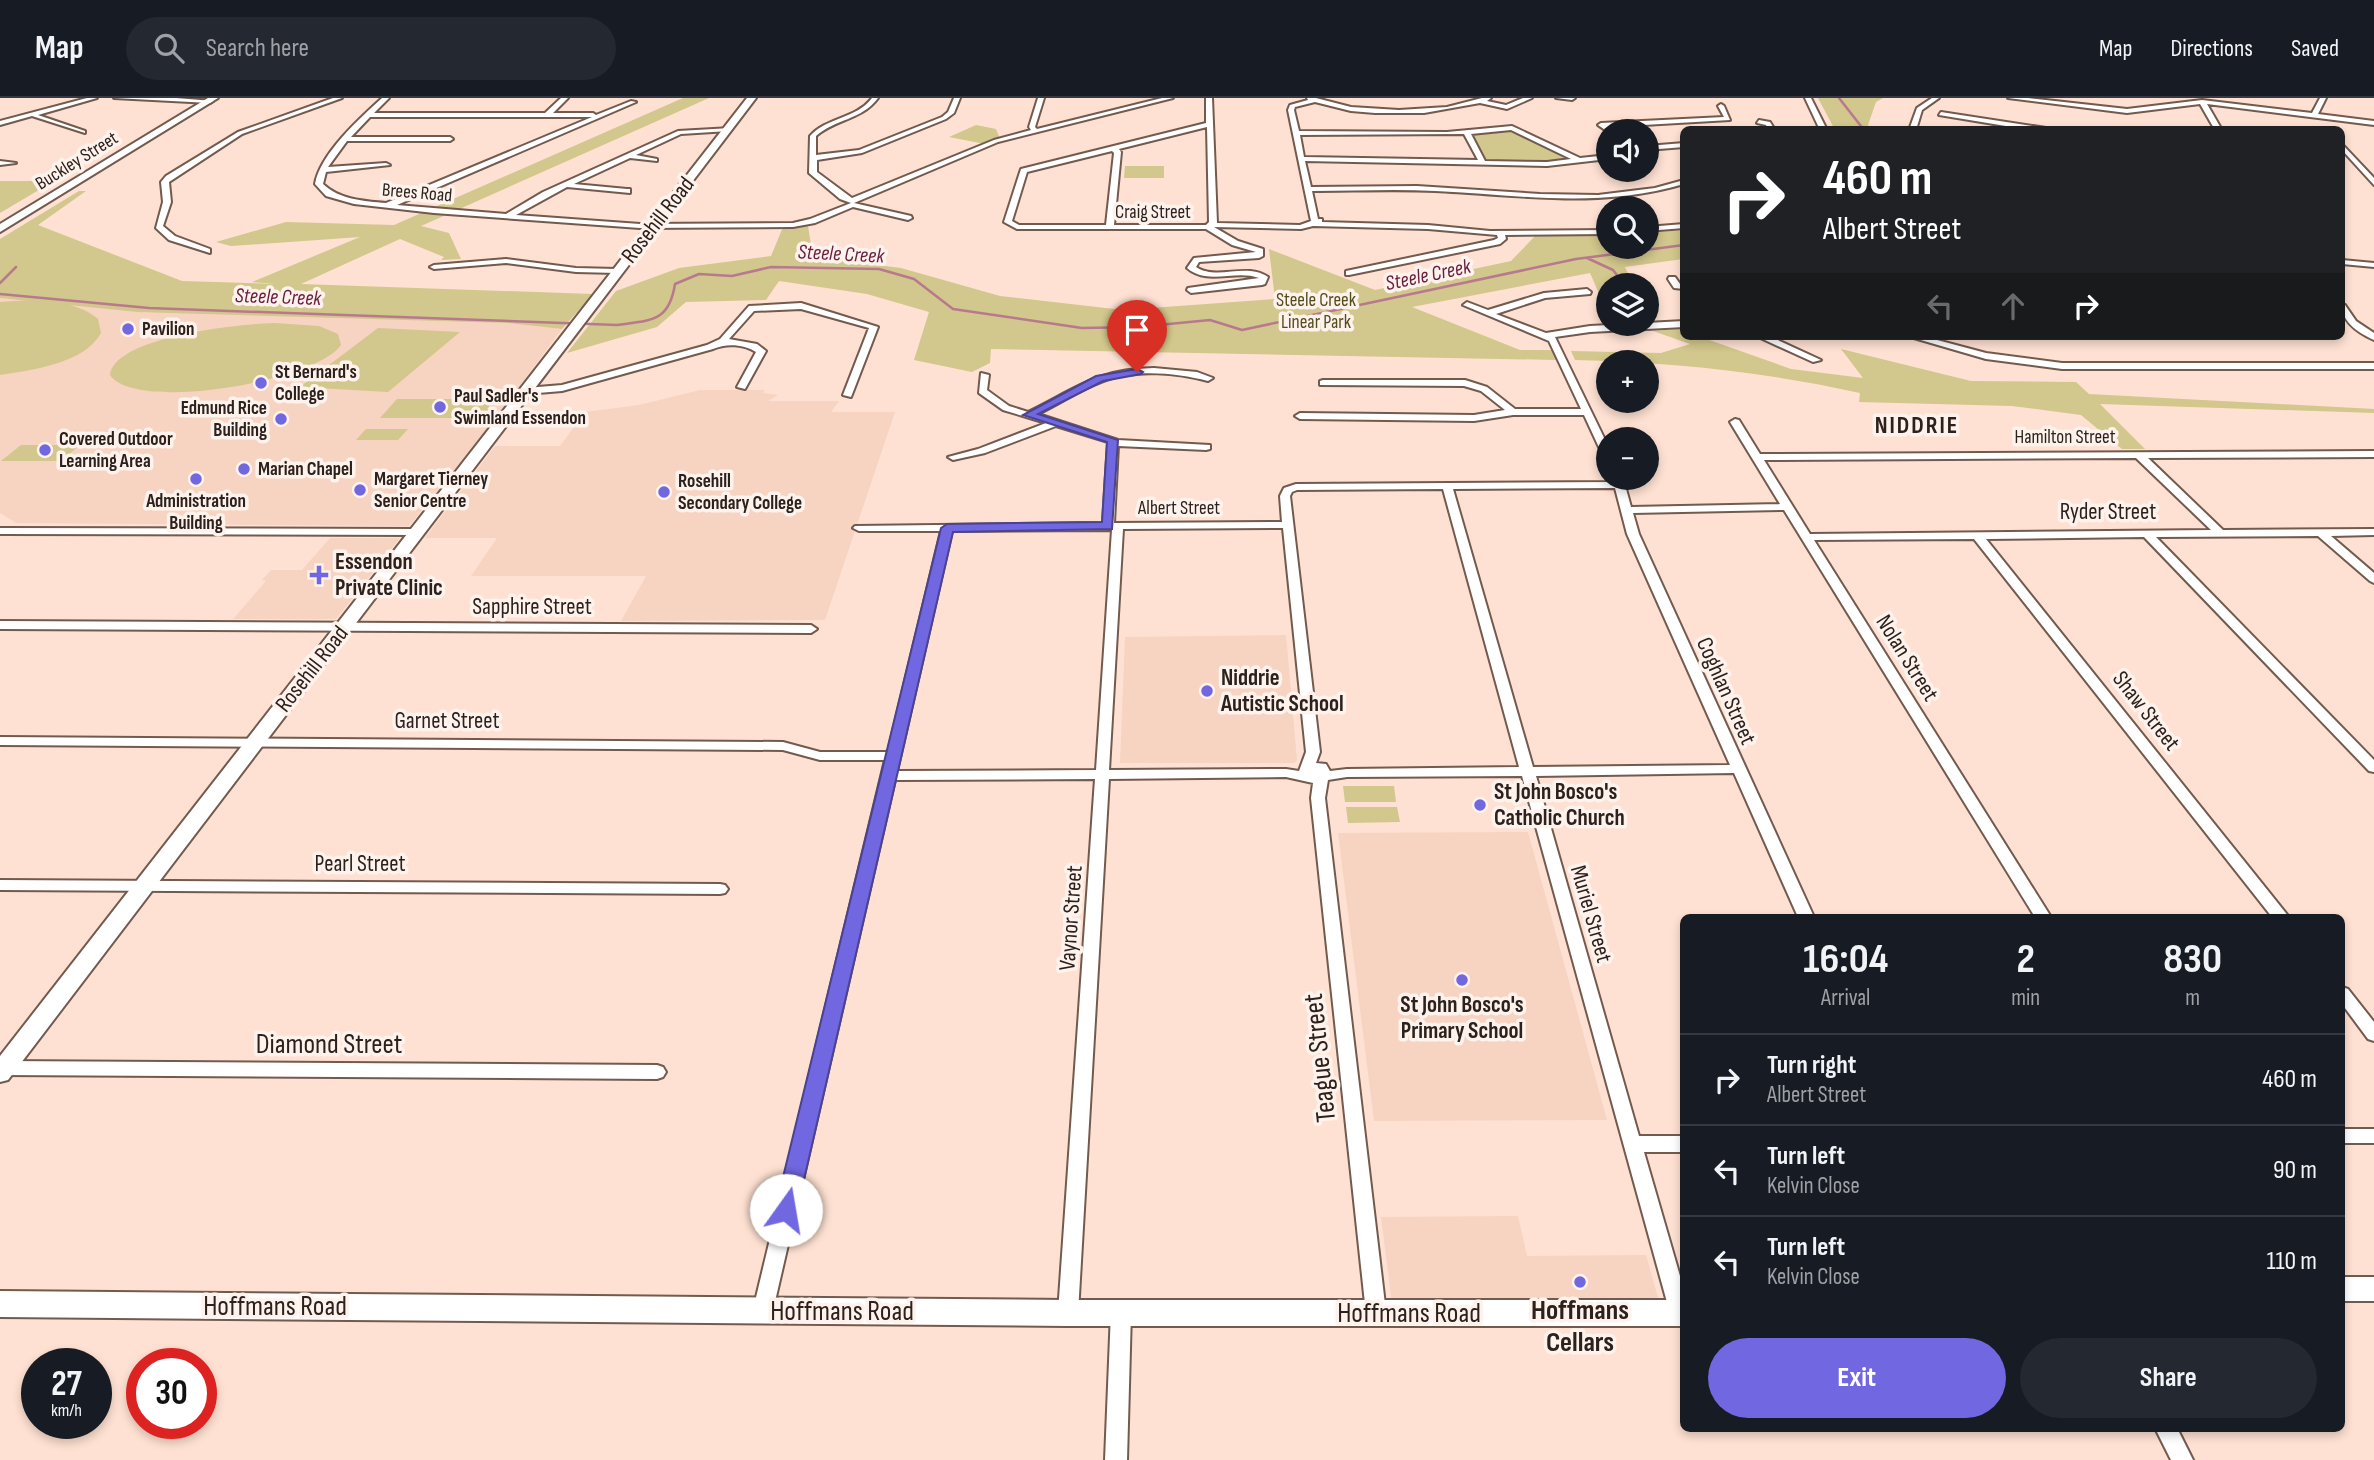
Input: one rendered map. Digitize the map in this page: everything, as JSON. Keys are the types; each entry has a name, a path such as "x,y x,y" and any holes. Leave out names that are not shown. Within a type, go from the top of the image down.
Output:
{"street":[{"path":"0,123 94,98"},
{"path":"117,98 212,99"},
{"path":"207,251 172,238 159,226 167,202 166,182 169,178 240,133 339,98"},
{"path":"321,170 367,115 386,98"},
{"path":"547,115 565,98"},
{"name":"Rosehill Road","path":"1,1070 752,98"},
{"path":"875,98 869,108 819,129 813,136 814,174 854,202 908,218"},
{"path":"813,158 860,152 944,118 951,113 957,98"},
{"path":"1035,131 1032,127 1041,98"},
{"path":"1125,109 1127,98"},
{"name":"Brees Road","path":"321,170 319,184 329,194 386,206 629,226 793,225 839,210 981,147 1170,98"},
{"path":"1209,98 1210,226 1285,228 1316,221 1443,224 1518,232"},
{"path":"1289,98 1298,104"},
{"path":"1316,221 1291,110 1298,104 1312,99 1362,109 1443,109 1481,99 1507,107 1529,98"},
{"path":"1559,98 1572,98"},
{"path":"1808,98 1822,126"},
{"path":"2011,98 2127,111 2203,100 2374,122"},
{"path":"2077,106 2084,98"},
{"path":"2315,116 2323,98"},
{"name":"Buckley Street","path":"0,229 212,99"},
{"path":"1913,126 1919,109 1934,99"},
{"path":"2203,100 2217,126"},
{"path":"386,206 633,102"},
{"path":"1659,122 1728,118 1721,106"},
{"path":"471,115 480,107"},
{"path":"1941,114 2019,126"},
{"path":"367,115 600,115"},
{"path":"33,116 83,132"},
{"path":"2315,116 2322,124"},
{"path":"1972,119 1982,126"},
{"path":"1036,120 1038,126 1044,129"},
{"name":"Buckley Street","path":"0,222 115,150 172,122"},
{"path":"1759,122 1768,123 1770,126"},
{"path":"1113,148 1210,124"},
{"path":"1298,133 1467,133 1519,129 1581,162"},
{"path":"508,216 564,185 684,131 729,130"},
{"path":"1467,133 1482,162"},
{"path":"347,139 450,139"},
{"path":"1659,147 1680,145"},
{"path":"1110,227 1118,152 1113,148"},
{"name":"Craig Street","path":"1113,148 1021,173 1008,222 1017,227 1210,226 1261,254 1251,259 1197,260 1191,265 1194,271 1254,273 1264,280 1253,285 1191,290"},
{"path":"2345,149 2374,183"},
{"path":"630,156 655,160"},
{"path":"1302,159 1482,162 1596,160"},
{"path":"0,163 12,163"},
{"path":"321,170 386,165"},
{"path":"1308,189 1444,189 1538,198 1657,191 1680,183"},
{"path":"564,185 627,191"},
{"path":"1316,221 1501,233 1596,233"},
{"path":"1659,228 1680,226"},
{"path":"1349,273 1497,242 1502,239 1501,233"},
{"path":"434,267 506,261 576,270 617,271"},
{"path":"2345,262 2374,265"},
{"path":"1672,279 1680,286"},
{"path":"1489,313 1544,296 1587,292"},
{"path":"1467,305 1549,335 1590,329 1680,324"},
{"path":"723,341 752,308 801,306 874,327 848,395"},
{"path":"2345,313 2353,323 2374,337"},
{"path":"1549,335 1596,430"},
{"path":"1770,340 1816,360"},
{"path":"1927,340 1986,356 2062,366 2374,366"},
{"path":"526,391 562,388 723,341 754,346 761,351 742,387"},
{"path":"1028,415 1109,376 1137,372 1190,373 1208,378"},
{"path":"984,375 981,387 985,395 997,404 1104,436 1114,443 1206,447"},
{"path":"1323,383 1335,386 1465,383 1484,389 1513,412"},
{"path":"1300,416 1313,419 1474,418 1513,412 1587,411"},
{"name":"Nolan Street","path":"1735,422 2041,914"},
{"path":"953,457 988,449 1056,423"},
{"name":"Vaynor Street","path":"1068,1313 1102,775 1114,443"},
{"name":"Hamilton Street","path":"1756,457 2374,454"},
{"path":"2139,455 2220,533"},
{"path":"1447,486 1596,482"},
{"name":"Teague Street","path":"1376,1313 1285,496 1288,490 1296,487 1447,486"},
{"name":"Muriel Street","path":"1447,486 1680,1306"},
{"name":"Coghlan Street","path":"1621,490 1625,510 1737,769 1805,914"},
{"path":"1625,510 1788,509"},
{"name":"Albert Street","path":"859,528 1289,525"},
{"path":"763,1310 947,528"},
{"path":"0,531 417,532"},
{"path":"2320,532 2374,579"},
{"name":"Ryder Street","path":"1804,535 2374,532"},
{"path":"2146,533 2374,768"},
{"name":"Shaw Street","path":"1976,534 2279,914"},
{"name":"Sapphire Street","path":"0,625 811,629"},
{"name":"Garnet Street","path":"0,741 783,746 820,756 892,756"},
{"path":"888,776 1286,773 1315,770 1737,769"},
{"name":"Pearl Street","path":"0,885 720,890"},
{"path":"2345,997 2374,1034"},
{"name":"Diamond Street","path":"1,1070 657,1072"},
{"path":"2345,1136 2374,1136"},
{"path":"1632,1144 1680,1144"},
{"path":"2345,1289 2374,1289"},
{"name":"Hoffmans Road","path":"0,1304 1068,1313 1680,1313"},
{"path":"1116,1460 1121,1312"},
{"path":"2168,1432 2182,1460"}],"shaded area":[{"name":"St Bernard's College","path":"0,298 507,323 562,329 488,428 409,526 16,523 0,513"},
{"name":"Rosehill Secondary College","path":"700,390 764,390 763,393 778,395 768,401 839,401 831,412 895,412 825,620 621,621 646,576 471,576 497,538 425,538 495,446 560,446 585,412 639,405"},
{"name":"Essendon Private Clinic","path":"330,538 400,538 336,619 233,619 266,581 262,580 271,570 302,570"},
{"name":"Niddrie Autistic School","path":"1286,635 1297,760 1294,763 1120,763 1125,637"},
{"name":"St John Bosco's Primary School","path":"1528,832 1607,1120 1374,1121 1338,833"},
{"path":"1518,1216 1527,1256 1646,1255 1659,1301 1392,1304 1381,1217"}],"green space":[{"path":"683,98 709,98 421,226 449,233 461,259 441,260 444,257 400,239 301,284 593,294 562,329 507,323 138,312 0,298 0,239 79,191 86,191 38,225 182,281 277,284 252,282 360,237 231,246 216,242 286,222 394,225"},
{"path":"1818,98 1883,98 1876,102 1868,126 1833,126"},
{"path":"976,125 996,129 1000,139 985,144 949,137"},
{"path":"1517,130 1564,158 1563,160 1479,160 1467,136"},
{"path":"1125,166 1164,166 1164,178 1124,178"},
{"path":"0,181 54,181 0,213"},
{"name":"Steele Creek Linear Park","path":"808,226 813,257 901,268 1000,296 1123,310 1275,299 1269,249 1375,290 1511,261 1535,236 1596,236 1596,259 1659,259 1659,232 1680,230 1680,259 1625,267 1628,273 1596,273 1596,287 1590,273 1412,307 1520,350 1552,350 1557,360 991,349 990,363 972,372 914,360 929,312 867,294 779,281 766,300 686,302 657,327 567,353 616,291 679,268 771,256 783,227"},
{"path":"38,301 77,307 98,319 101,333 93,344 70,359 41,368 0,375 0,302"},
{"path":"274,323 319,326 338,334 341,345 325,358 298,370 226,388 188,392 153,391 126,386 110,375 117,362 133,351 156,342 210,330"},
{"path":"378,328 460,332 388,392 300,387"},
{"path":"1679,329 1680,340 1709,340 1791,369 1863,378 1841,349 1971,381 2076,382 2089,394 2374,409 2374,413 2100,404 2145,449 2122,449 2081,415 2012,406 1859,402 1860,393 1789,379 1659,364 1659,353 1690,344 1659,333 1659,331"},
{"path":"1571,351 1596,352 1596,361 1575,360"},
{"name":"Paul Sadler's Swimland Essendon","path":"397,399 486,399 483,404 491,404 487,409 496,409 489,418 380,418"},
{"path":"366,429 408,429 398,440 356,440"},
{"name":"Covered Outdoor Learning Area","path":"21,445 80,445 61,461 1,461"},
{"path":"1343,786 1394,786 1396,802 1345,802"},
{"path":"1346,807 1397,807 1400,822 1348,823"}],"waterway":[{"name":"Steele Creek","path":"1839,98 1861,126"},
{"name":"Steele Creek","path":"0,294 149,308 617,325 657,317 668,306 675,284 699,274 732,276 771,267 879,269 914,279 953,309 1082,328 1138,327 1210,320 1242,330 1576,259 1680,246"},
{"path":"1587,258 1615,273"},
{"path":"0,283 16,267"}],"place":[{"name":"Pavilion","path":"128,329"},
{"name":"St Bernard's College","path":"261,383"},
{"name":"Paul Sadler's Swimland Essendon","path":"440,407"},
{"name":"Edmund Rice Building","path":"281,419"},
{"name":"Covered Outdoor Learning Area","path":"45,450"},
{"name":"Marian Chapel","path":"244,469"},
{"name":"Administration Building","path":"196,479"},
{"name":"Margaret Tierney Senior Centre","path":"360,490"},
{"name":"Rosehill Secondary College","path":"664,492"},
{"name":"Essendon Private Clinic","path":"319,575"},
{"name":"Niddrie Autistic School","path":"1207,691"},
{"name":"St John Bosco's Catholic Church","path":"1480,805"},
{"name":"St John Bosco's Primary School","path":"1462,980"},
{"name":"Hoffmans Cellars","path":"1580,1282"}],"district":[{"name":"NIDDRIE","path":"1917,425"}],"route":[{"path":"786,1210 947,528 1108,526 1113,440 1028,415 1067,398 1100,378 1137,372"}]}
